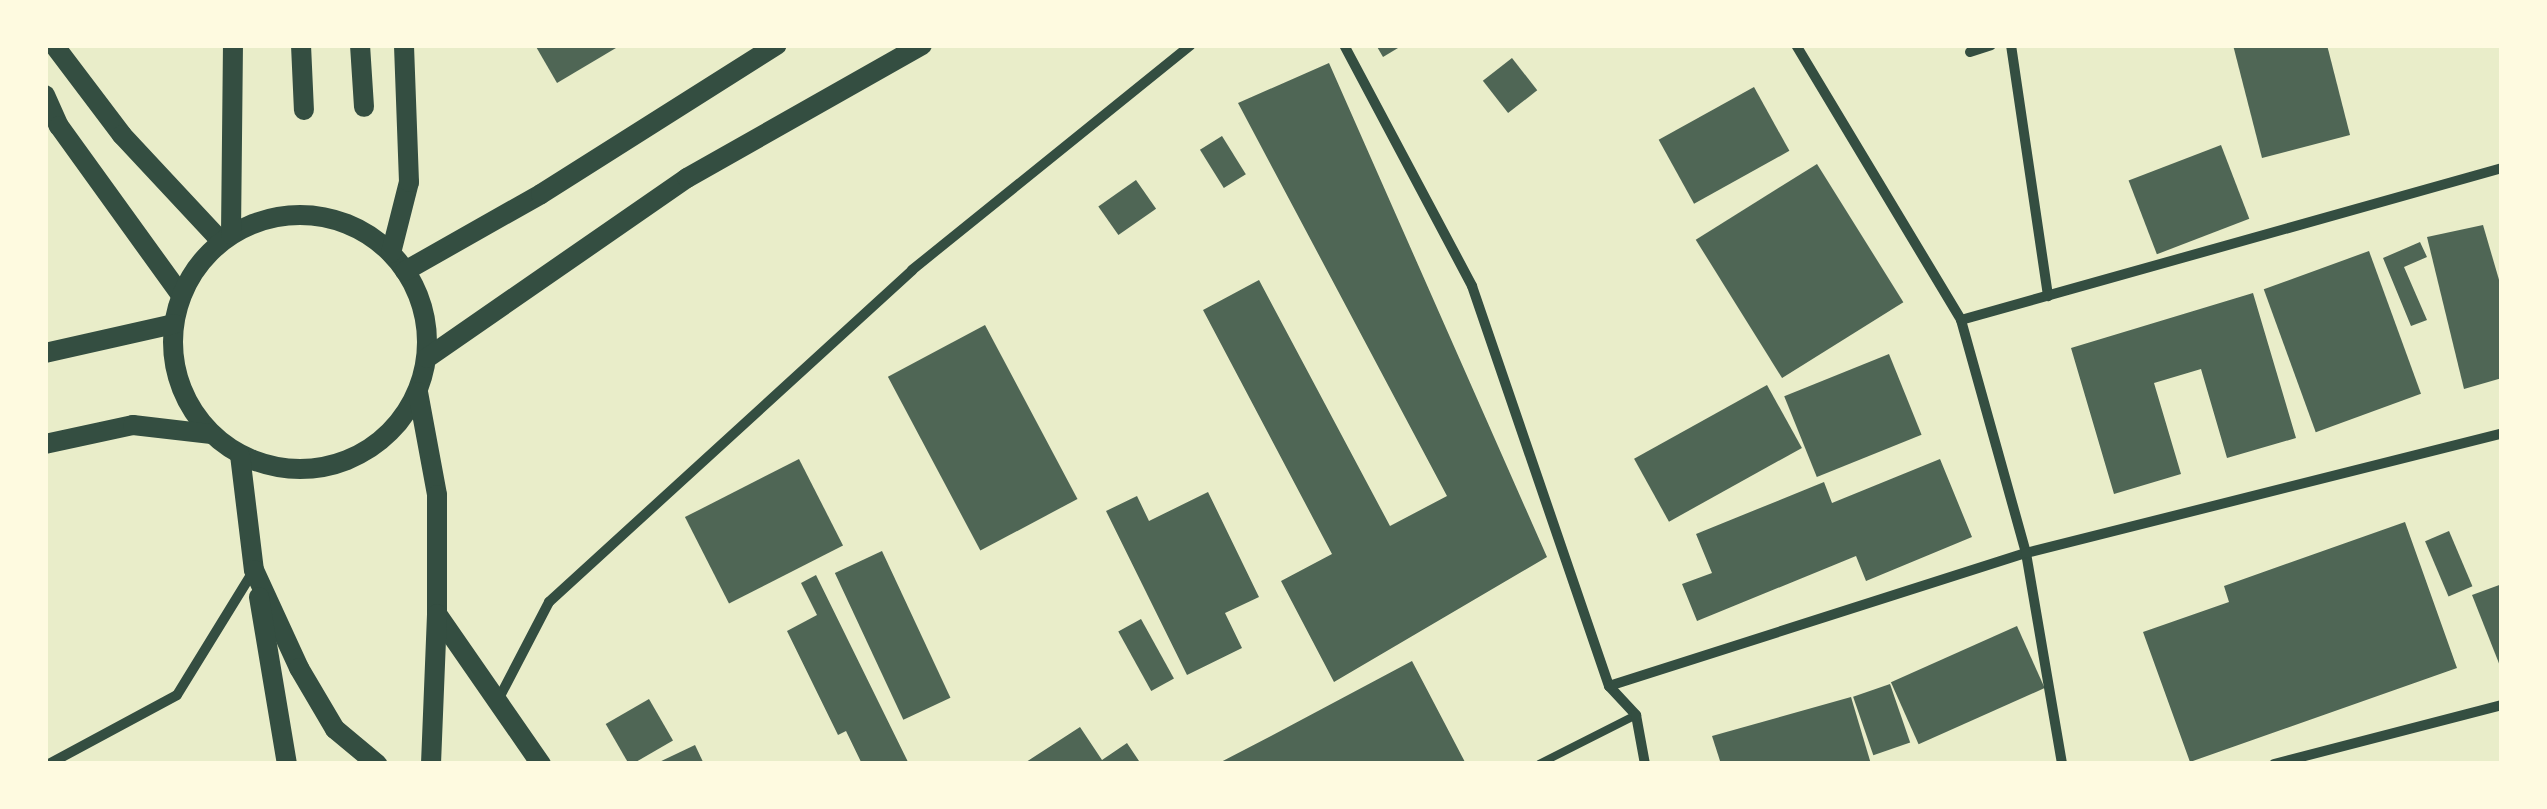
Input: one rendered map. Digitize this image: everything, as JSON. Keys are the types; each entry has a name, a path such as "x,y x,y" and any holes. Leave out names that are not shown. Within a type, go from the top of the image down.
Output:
{"main road":[{"path":"54,45 122,135 226,238"},
{"path":"226,238 233,45"},
{"path":"300,45 304,110"},
{"path":"360,45 364,107"},
{"path":"390,253 409,182 404,45"},
{"path":"405,271 541,194 777,45"},
{"path":"427,358 687,178 922,45"},
{"path":"45,96 59,126 182,295"},
{"path":"299,214 336,219 368,234 390,253 416,287 427,322 427,358 418,392 400,423 374,447 343,463 308,470 273,467 240,455 212,434 192,410 180,384 173,354 174,324 182,295 196,268 226,238 264,219 299,214"},
{"path":"45,353 174,324"},
{"path":"418,392 437,495 431,764"},
{"path":"45,444 133,424 212,434"},
{"path":"240,455 254,570 287,764"},
{"path":"254,570 299,668 335,729 378,764"},
{"path":"437,614 541,764"}],"street":[{"path":"496,703 548,602 912,270 1191,45"},
{"path":"1344,45 1472,286 1609,686 1636,715 1645,764"},
{"path":"1796,45 1961,320 2026,553 2062,764"},
{"path":"1970,52 1991,45"},
{"path":"2011,45 2048,296"},
{"path":"1961,320 2502,168"},
{"path":"1609,686 2026,553 2502,433"},
{"path":"49,764 177,695 254,570"},
{"path":"2274,764 2502,705"}],"lane":[{"path":"1538,764 1636,715"}],"building":[{"path":"535,45 621,45 557,83"},
{"path":"1376,45 1403,45 1383,57"},
{"path":"2233,45 2327,45 2350,135 2262,158"},
{"path":"1512,58 1537,90 1508,113 1483,81"},
{"path":"1329,63 1547,557 1334,682 1281,581 1332,554 1203,310 1259,280 1390,526 1447,496 1238,103"},
{"path":"1754,87 1789,151 1694,204 1659,140"},
{"path":"1222,136 1246,174 1224,188 1200,150"},
{"path":"2221,145 2249,219 2157,254 2129,180"},
{"path":"1817,164 1903,302 1782,378 1696,240"},
{"path":"1136,180 1156,209 1118,235 1098,206"},
{"path":"2483,225 2502,290 2502,378 2464,389 2427,237"},
{"path":"2420,242 2427,257 2404,267 2427,320 2411,326 2383,258"},
{"path":"2369,251 2421,394 2316,432 2264,289"},
{"path":"2253,293 2296,438 2227,458 2201,369 2154,383 2181,474 2114,494 2071,348"},
{"path":"985,325 1077,499 980,551 888,377"},
{"path":"1889,354 1922,435 1817,477 1784,396"},
{"path":"1767,385 1802,448 1669,522 1634,459"},
{"path":"799,459 843,545 729,604 685,517"},
{"path":"1940,459 1972,537 1866,581 1856,556 1697,621 1682,584 1712,573 1696,534 1824,482 1832,503"},
{"path":"1208,492 1259,597 1225,613 1242,648 1187,675 1106,511 1137,496 1149,521"},
{"path":"2405,522 2457,668 2190,762 2143,632 2229,602 2224,586"},
{"path":"2449,531 2472,586 2449,596 2425,541"},
{"path":"882,551 950,698 903,720 835,573"},
{"path":"816,575 909,764 862,764 846,731 838,735 787,631 817,615 801,583"},
{"path":"2502,584 2502,671 2472,595"},
{"path":"1141,619 1174,678 1151,691 1118,632"},
{"path":"2017,626 2045,688 1919,744 1891,682"},
{"path":"1412,661 1466,764 1217,764 1271,736"},
{"path":"1890,684 1910,743 1873,755 1853,697"},
{"path":"1851,697 1871,764 1721,764 1712,736"},
{"path":"649,699 673,741 629,764 606,724"},
{"path":"1080,727 1102,760 1127,743 1141,764 1023,764"},
{"path":"695,745 704,764 655,764"}]}
